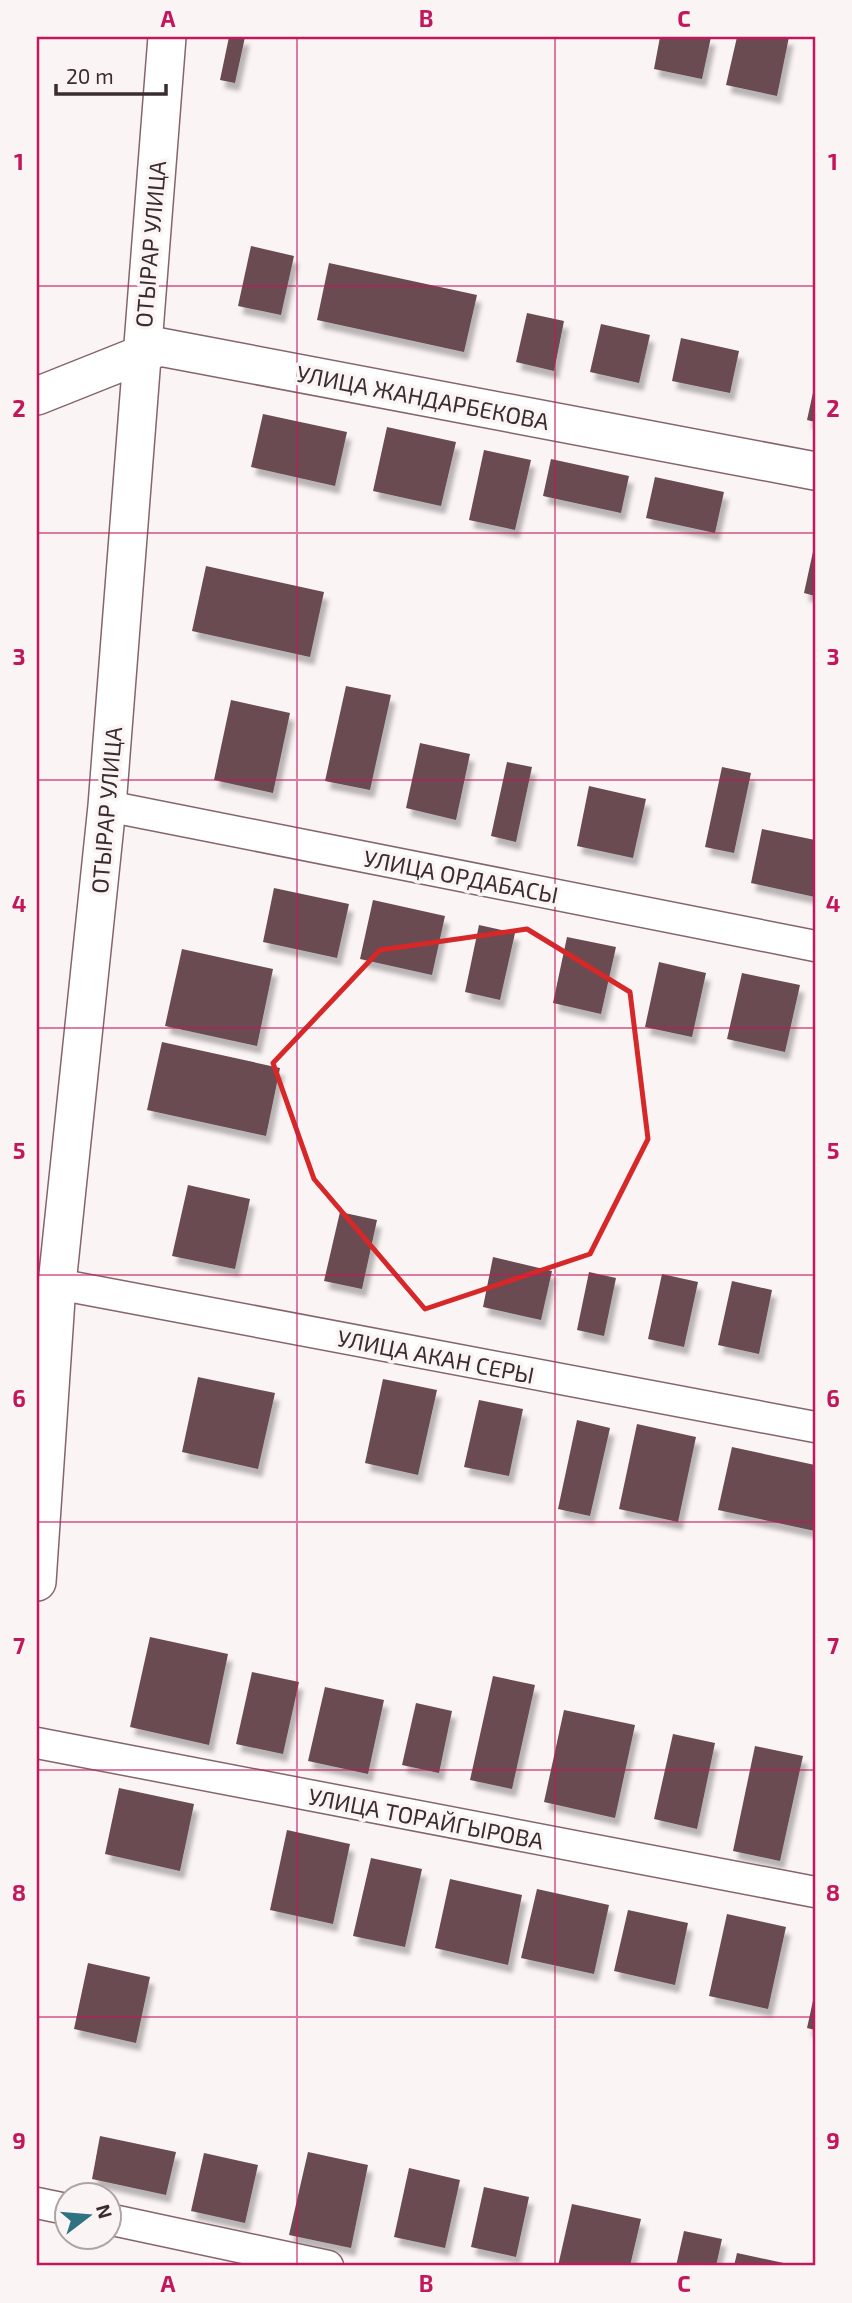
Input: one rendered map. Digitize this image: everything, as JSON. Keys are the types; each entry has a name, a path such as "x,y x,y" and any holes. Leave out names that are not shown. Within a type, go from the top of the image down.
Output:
{"street":[{"name":"ОТЫРАР УЛИЦА","path":"37,1582 47,1293 107,806 167,37"},
{"name":"УЛИЦА ЖАНДАРБЕКОВА","path":"37,396 160,347 815,471"},
{"name":"УЛИЦА ОРДАБАСЫ","path":"107,806 815,946"},
{"name":"УЛИЦА АКАН СЕРЫ","path":"47,1293 815,1427"},
{"name":"УЛИЦА ТОРАЙГЫРОВА","path":"37,1743 815,1892"},
{"path":"122,2221 328,2266"}],"highlighted area":[{"path":"527,929 630,992 648,1139 590,1254 425,1309 314,1179 273,1063 380,950"}],"building":[{"path":"229,37 245,37 235,83 220,80"},
{"path":"660,37 711,37 702,79 654,69"},
{"path":"737,37 789,37 777,96 726,85"},
{"path":"251,246 294,256 281,315 238,306"},
{"path":"329,263 477,295 464,352 317,320"},
{"path":"527,313 564,321 554,371 516,362"},
{"path":"601,324 650,335 639,383 590,372"},
{"path":"681,338 739,351 730,393 672,381"},
{"path":"815,388 815,422 807,420"},
{"path":"263,414 347,432 335,486 251,467"},
{"path":"387,427 456,442 441,506 373,491"},
{"path":"484,450 531,460 515,530 469,520"},
{"path":"551,459 629,476 621,513 543,496"},
{"path":"655,477 724,492 715,533 646,518"},
{"path":"815,547 815,596 804,593"},
{"path":"206,566 324,592 310,657 192,631"},
{"path":"346,686 391,695 370,790 325,781"},
{"path":"231,700 290,713 273,793 214,780"},
{"path":"420,743 470,754 456,820 406,808"},
{"path":"507,762 532,767 516,842 491,836"},
{"path":"722,767 751,773 734,853 705,847"},
{"path":"589,786 646,799 633,858 577,846"},
{"path":"762,829 815,840 815,897 751,883"},
{"path":"274,888 349,904 337,958 263,942"},
{"path":"373,900 445,916 432,975 360,959"},
{"path":"479,925 515,933 500,1000 465,992"},
{"path":"567,937 616,947 601,1014 553,1003"},
{"path":"182,949 273,969 257,1046 165,1026"},
{"path":"659,962 706,973 692,1037 645,1027"},
{"path":"742,973 800,985 785,1052 727,1039"},
{"path":"162,1042 280,1068 266,1136 147,1110"},
{"path":"188,1185 250,1199 235,1269 172,1256"},
{"path":"340,1212 377,1220 362,1289 324,1281"},
{"path":"493,1257 552,1271 541,1320 483,1307"},
{"path":"589,1272 616,1278 604,1336 577,1330"},
{"path":"662,1274 698,1282 684,1347 648,1339"},
{"path":"732,1281 772,1290 759,1354 718,1345"},
{"path":"198,1377 275,1393 258,1469 182,1452"},
{"path":"383,1379 437,1390 418,1475 365,1463"},
{"path":"479,1400 523,1409 509,1476 464,1467"},
{"path":"577,1420 610,1428 590,1516 558,1509"},
{"path":"637,1424 696,1437 678,1522 619,1509"},
{"path":"732,1447 815,1465 815,1531 718,1510"},
{"path":"150,1637 228,1654 209,1745 130,1727"},
{"path":"252,1672 299,1682 283,1754 236,1744"},
{"path":"493,1676 535,1685 512,1789 470,1780"},
{"path":"325,1687 384,1700 368,1774 308,1761"},
{"path":"416,1703 452,1711 439,1773 402,1765"},
{"path":"564,1710 635,1725 615,1818 544,1802"},
{"path":"673,1734 715,1743 697,1829 654,1819"},
{"path":"755,1746 803,1756 780,1861 733,1851"},
{"path":"119,1788 194,1804 180,1871 105,1854"},
{"path":"287,1830 350,1844 333,1924 270,1910"},
{"path":"371,1858 422,1869 405,1947 353,1936"},
{"path":"450,1879 522,1895 508,1965 435,1948"},
{"path":"537,1889 609,1905 594,1974 521,1958"},
{"path":"628,1910 688,1923 675,1985 614,1971"},
{"path":"727,1914 786,1927 768,2009 709,1996"},
{"path":"88,1963 150,1977 136,2043 74,2029"},
{"path":"815,1996 815,2030 807,2028"},
{"path":"100,2136 176,2152 166,2195 122,2185 122,2180 92,2179"},
{"path":"308,2152 368,2165 351,2248 289,2235"},
{"path":"204,2153 258,2165 245,2223 191,2211"},
{"path":"409,2168 460,2180 445,2248 394,2237"},
{"path":"484,2187 529,2197 516,2257 471,2247"},
{"path":"572,2204 641,2219 630,2266 558,2266"},
{"path":"684,2231 722,2239 716,2266 676,2266"},
{"path":"737,2253 793,2265 793,2266 734,2266"}]}
